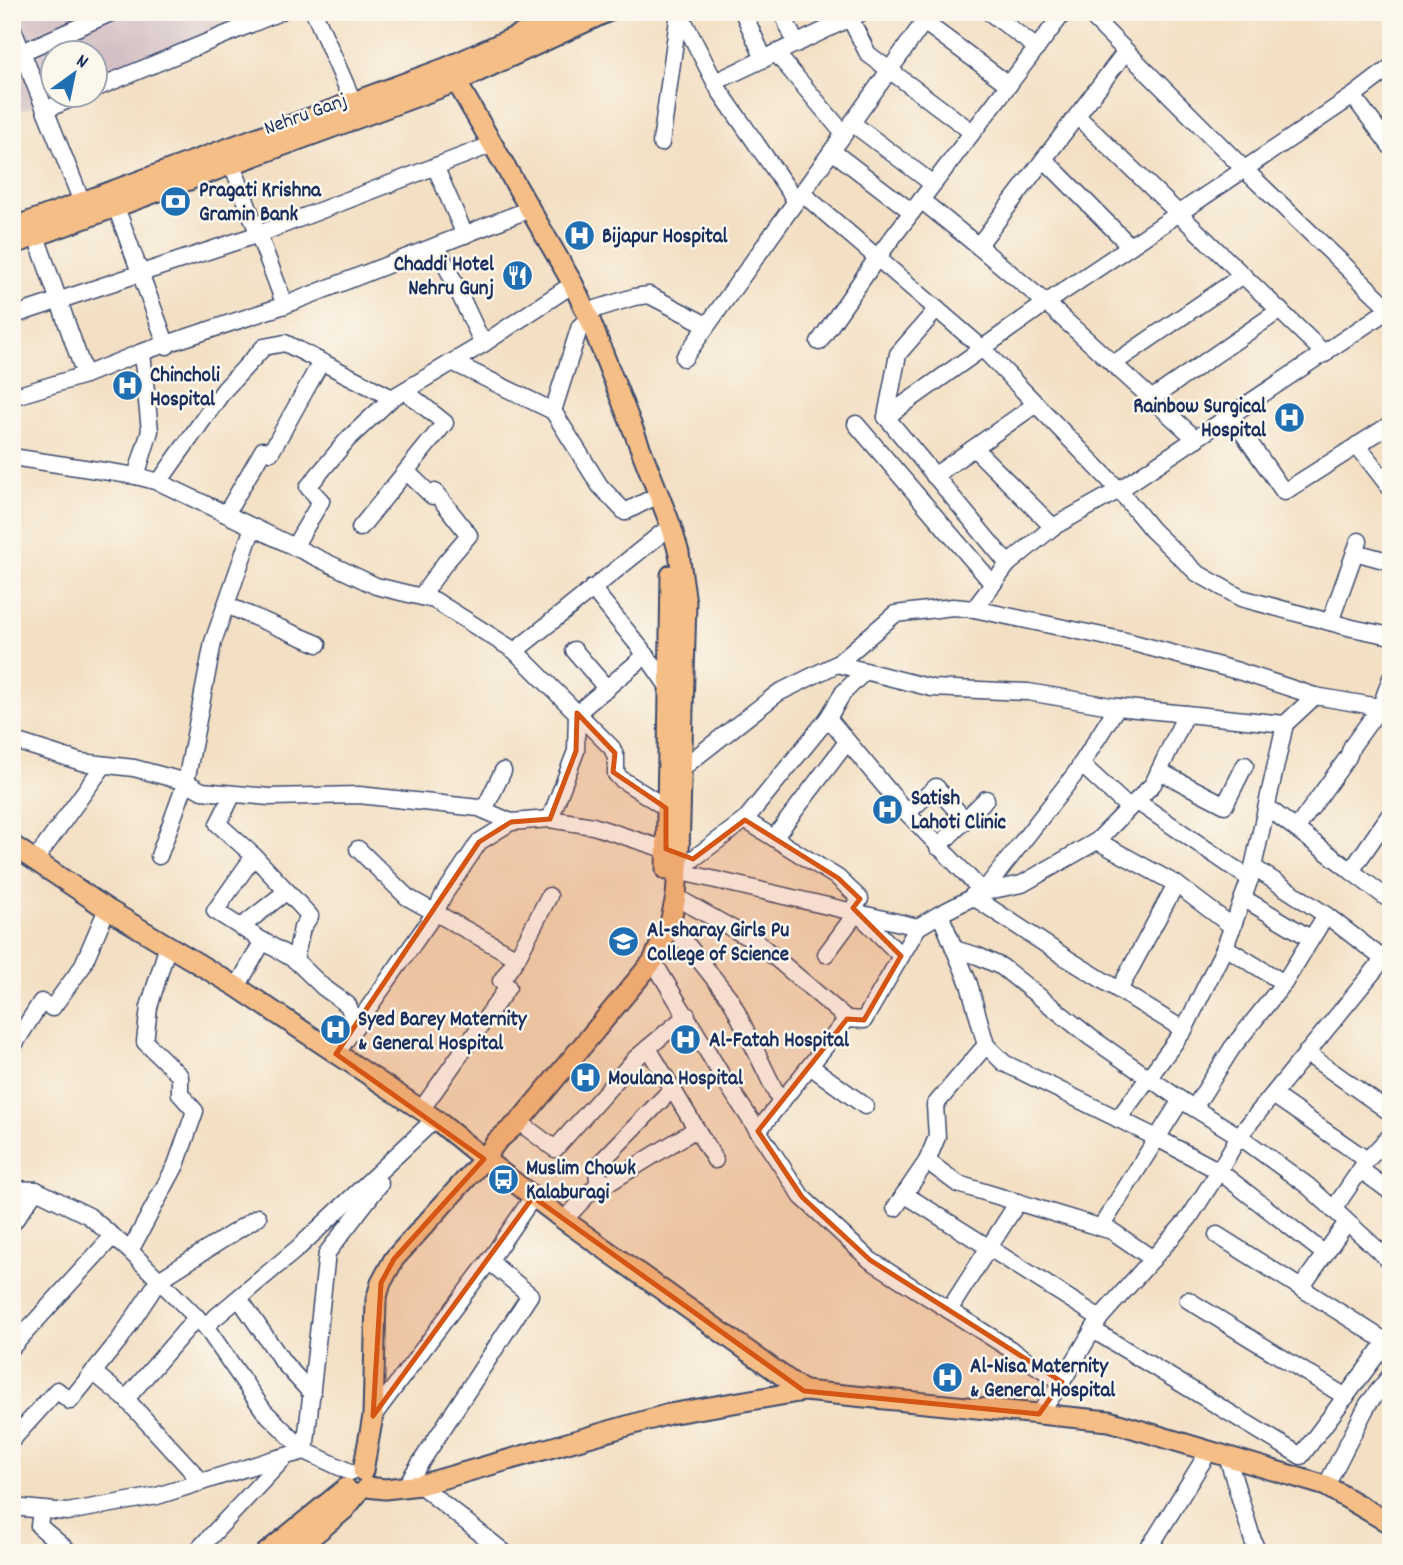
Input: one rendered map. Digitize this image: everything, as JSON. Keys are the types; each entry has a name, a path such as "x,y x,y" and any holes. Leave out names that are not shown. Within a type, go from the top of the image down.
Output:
{"main road":[{"name":"Nehru Ganj","path":"447,77 570,12"},
{"name":"Nehru Ganj","path":"12,228 357,110 447,77 607,12"},
{"path":"447,77 583,319 654,497 671,526 679,554 686,603 681,769 674,858 662,914 636,963 502,1125 497,1141"},
{"name":"Nehru Ganj","path":"12,245 232,164 357,110"},
{"path":"525,212 564,290 583,319"},
{"path":"292,1553 344,1510 356,1483 373,1416 376,1300 381,1283 394,1259 497,1141 519,1122 653,961 670,923 676,897 674,858 666,808 672,589 654,497"},
{"path":"12,845 107,909 237,987 428,1114 564,1220 804,1391"},
{"path":"356,1483 379,1489 412,1486 669,1414 804,1391 1109,1421 1326,1486 1391,1524"},
{"path":"266,1553 356,1483"}],"street":[{"path":"108,83 280,12"},
{"path":"314,12 357,110"},
{"path":"679,12 715,82 799,197 877,258 982,348 1119,490 1152,530 1197,573 1241,598 1391,636"},
{"path":"661,143 679,12"},
{"path":"743,12 770,56 848,129 933,184"},
{"path":"782,12 796,44"},
{"path":"989,12 1037,48"},
{"path":"818,342 877,258 1064,12"},
{"path":"974,609 1008,564 1054,527 1119,490 1390,308 1244,169 1087,12"},
{"path":"82,202 16,41 108,13"},
{"path":"715,82 853,14 868,54 972,132"},
{"path":"684,358 928,17 1009,85"},
{"path":"978,246 1126,51"},
{"path":"886,417 1046,303 1353,96 1391,67"},
{"path":"1353,96 1391,147"},
{"path":"45,110 50,108"},
{"path":"1077,116 1325,354"},
{"path":"12,316 259,234 485,147"},
{"path":"832,151 978,246 1046,303 1196,439"},
{"path":"1044,159 1130,246"},
{"path":"232,164 285,304"},
{"path":"435,166 465,235"},
{"path":"116,208 167,346"},
{"path":"13,394 85,375 142,352 167,346 525,212"},
{"path":"36,236 85,375"},
{"path":"437,246 483,344"},
{"path":"1113,364 1243,275"},
{"path":"294,547 321,501 308,487 348,439 398,394 483,344 564,290"},
{"path":"553,411 583,319 634,297 649,295 708,325"},
{"path":"937,309 898,354 886,417 1008,564"},
{"path":"1151,399 1280,310"},
{"path":"159,482 224,390 264,347 285,343 321,362 398,394 446,423 360,528"},
{"path":"136,476 150,431 142,352"},
{"path":"226,514 263,450 271,452 321,362"},
{"path":"452,362 553,411 600,486 625,512 654,497"},
{"path":"934,476 1036,404"},
{"path":"1231,416 1284,492 1391,424"},
{"path":"856,424 993,584"},
{"path":"1357,445 1391,489"},
{"path":"974,448 1054,527"},
{"path":"12,457 159,482 376,586 434,600 515,651 615,752 616,774 666,808"},
{"path":"407,472 432,496 435,492 469,535 445,562 422,596"},
{"path":"159,856 186,782 213,642 253,527"},
{"path":"515,651 662,533"},
{"path":"1331,622 1357,547 1391,562"},
{"path":"593,588 669,688"},
{"path":"226,605 318,644"},
{"path":"681,769 778,693 837,664 895,614 953,607 1126,641 1238,671 1315,696 1386,708"},
{"path":"574,650 607,689"},
{"path":"550,819 576,751 577,713 646,655"},
{"path":"837,664 932,688 1028,692 1116,706 1285,724"},
{"path":"674,858 744,820 828,718 843,693 865,671"},
{"path":"1296,829 1348,757 1352,746 1386,708 1391,678"},
{"path":"1118,1119 1184,1030 1225,947 1251,873 1285,724 1315,696"},
{"path":"977,894 1081,764 1116,706"},
{"path":"676,897 758,943 847,1019 864,1020 918,928 977,894 1022,884 1097,841 1153,784 1186,714"},
{"path":"828,718 977,894 1119,990 1184,1030"},
{"path":"12,740 80,762 134,768 186,782 202,791 270,797 359,795 484,810 512,821 550,819 593,826 674,858 918,928"},
{"path":"774,838 846,742"},
{"path":"1039,1414 1062,1382 1096,1324 1189,1218 1239,1136 1386,954 1326,915 1133,805 1081,764"},
{"path":"35,860 104,765"},
{"path":"1159,771 1224,805 1245,765"},
{"path":"484,810 503,771"},
{"path":"907,813 936,787 965,820"},
{"path":"233,794 218,824 254,856 310,916 302,928 295,960"},
{"path":"937,847 986,799"},
{"path":"1266,807 1391,901"},
{"path":"1354,873 1352,871 1391,813"},
{"path":"744,820 838,878 860,900 825,954"},
{"path":"336,1054 435,913 443,896 479,842 512,821"},
{"path":"1097,841 1175,884 1233,927"},
{"path":"358,849 396,888 435,913 517,958"},
{"path":"254,856 215,911 295,960 323,987 348,1005 356,1026"},
{"path":"1119,990 1175,884"},
{"path":"241,927 287,891"},
{"path":"126,1399 201,1321 239,1298 298,1248 373,1178 428,1114 508,987 500,981 517,958 550,895"},
{"path":"1243,898 1310,938"},
{"path":"12,1048 41,1002 52,1008 82,967 107,909"},
{"path":"854,911 901,956"},
{"path":"940,914 969,984 986,1045 1004,1063 1219,1171 1325,1254"},
{"path":"1101,1227 1157,1138 1188,1104 1284,983 1326,915"},
{"path":"670,923 731,1000 780,1103"},
{"path":"237,987 263,941"},
{"path":"130,1251 176,1165 195,1111 180,1094 180,1076 145,1042 149,1007 168,945"},
{"path":"1225,947 1284,983"},
{"path":"954,949 1002,967 1090,1037 1239,1136 1308,1186 1391,1262"},
{"path":"653,961 727,1084 802,1197 870,1260 1062,1382"},
{"path":"519,1122 555,1149 636,1058 687,1015"},
{"path":"758,1131 847,1019"},
{"path":"895,1208 927,1161 937,1137 935,1105 986,1045"},
{"path":"648,1048 715,1160"},
{"path":"1306,1053 1391,1113"},
{"path":"810,1066 865,1106"},
{"path":"598,1184 597,1166 672,1089"},
{"path":"1273,1095 1364,1165 1391,1192"},
{"path":"564,1220 598,1184 612,1181 696,1129"},
{"path":"1333,1210 1364,1165 1391,1135"},
{"path":"927,1161 958,1184 1112,1231 1153,1259"},
{"path":"305,1451 327,1253 380,1184 373,1178"},
{"path":"12,1189 36,1190 89,1216 113,1236 201,1321 264,1411 305,1451 356,1483"},
{"path":"12,1223 36,1190"},
{"path":"904,1194 989,1247 1096,1324 1301,1456 1389,1339 1217,1235"},
{"path":"373,1416 489,1261 533,1197"},
{"path":"949,1310 1018,1202"},
{"path":"12,1440 19,1420 57,1390 70,1401 120,1339 159,1280 258,1217"},
{"path":"1301,1287 1347,1222"},
{"path":"12,1347 113,1236"},
{"path":"489,1261 530,1295 412,1486 505,1553"},
{"path":"239,1298 283,1362 312,1394"},
{"path":"1188,1300 1346,1397"},
{"path":"93,1372 126,1399 202,1482"},
{"path":"1326,1486 1368,1404 1391,1374"},
{"path":"12,1507 67,1512 157,1496 305,1451"},
{"path":"1218,1453 1251,1549"},
{"path":"1144,1553 1218,1453"},
{"path":"195,1553 284,1457"},
{"path":"41,1511 39,1526 71,1553"}],"highlighted area":[{"path":"577,713 615,753 613,772 666,808 666,849 693,859 745,820 838,878 860,899 853,908 901,956 864,1020 847,1019 758,1131 802,1197 870,1260 1062,1382 1039,1414 804,1391 533,1197 373,1416 381,1283 394,1259 484,1159 336,1054 479,842 511,822 550,819 576,751"}],"shaded area":[{"path":"12,12 261,12 108,76 108,38 38,38 38,104 12,114"}],"place":[{"name":"Pragati Krishna Gramin Bank","path":"176,201"},
{"name":"Bijapur Hospital","path":"579,235"},
{"name":"Chaddi Hotel Nehru Gunj","path":"517,275"},
{"name":"Chincholi Hospital","path":"127,386"},
{"name":"Rainbow Surgical Hospital","path":"1289,417"},
{"name":"Satish Lahoti Clinic","path":"888,809"},
{"name":"Al-sharay Girls Pu College of Science","path":"624,941"},
{"name":"Syed Barey Maternity & General Hospital","path":"335,1030"},
{"name":"Al-Fatah Hospital","path":"686,1039"},
{"name":"Moulana Hospital","path":"585,1077"},
{"name":"Muslim Chowk Kalaburagi","path":"503,1179"},
{"name":"Al-Nisa Maternity & General Hospital","path":"947,1377"}]}
